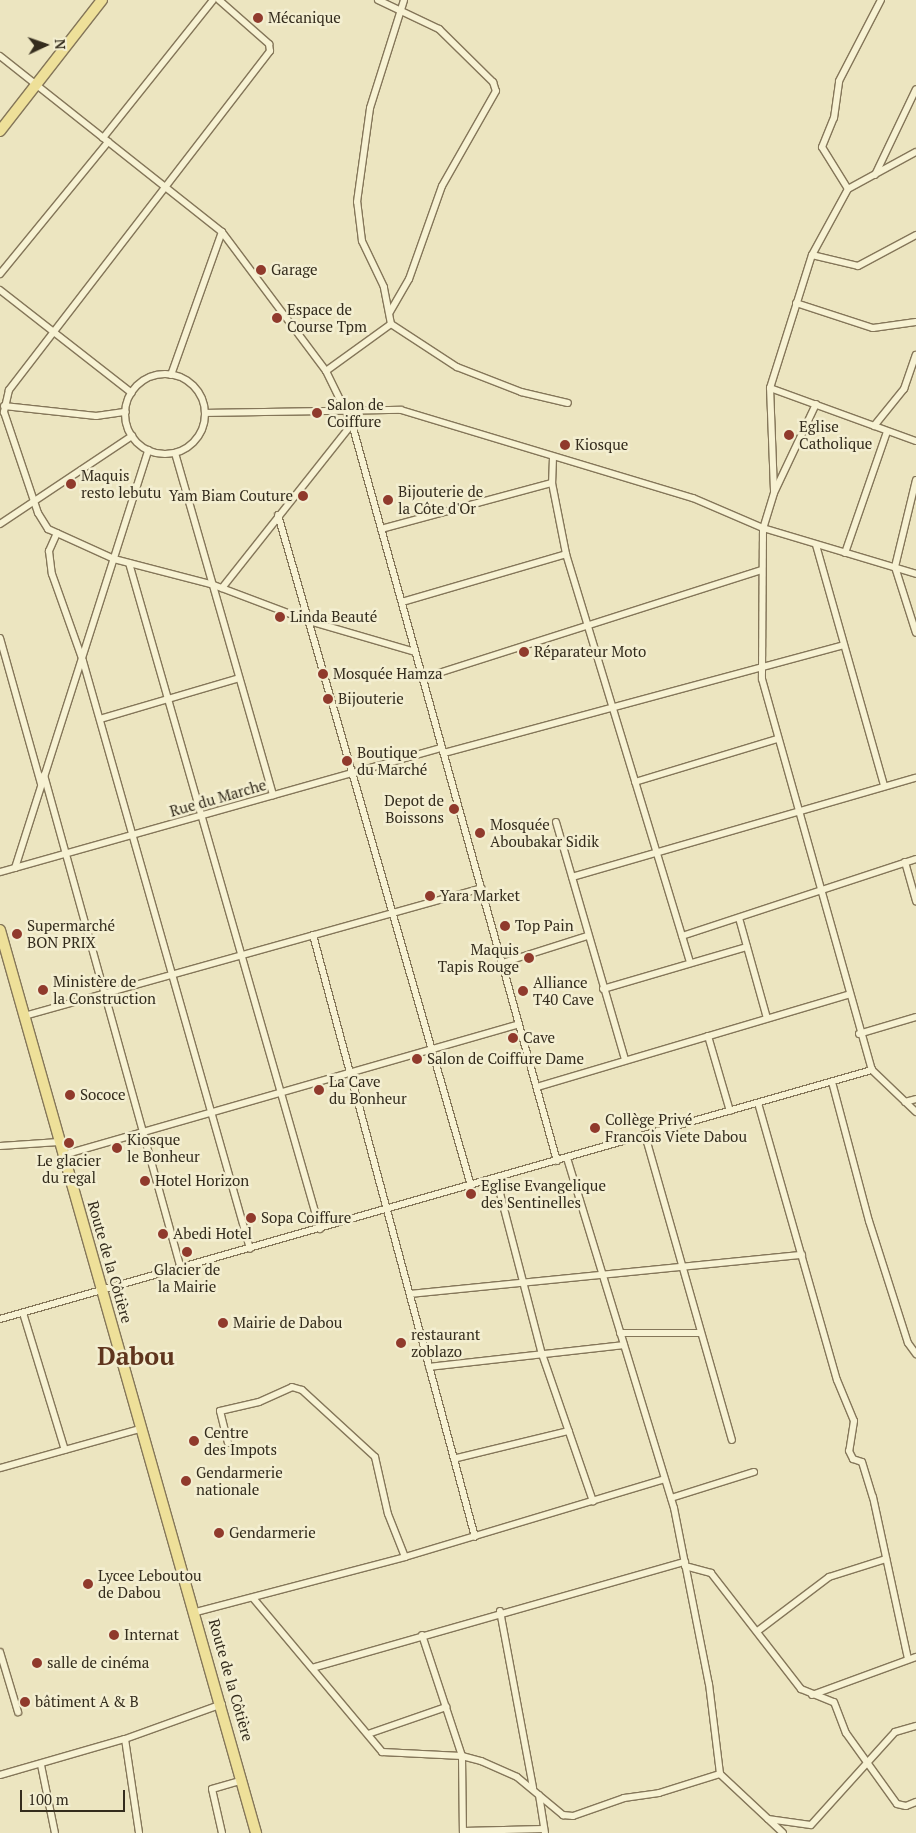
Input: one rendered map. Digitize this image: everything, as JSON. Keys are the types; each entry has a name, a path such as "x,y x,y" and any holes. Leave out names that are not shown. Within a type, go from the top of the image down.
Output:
{"main road":[{"path":"0,131 102,0"},
{"name":"Route de la Côtière","path":"0,930 59,1142 104,1291 244,1780 256,1833"}],"street":[{"path":"0,274 214,0"},
{"path":"219,0 269,44 270,51 9,390 3,409 42,522 57,533 114,559 211,584 309,621 415,652"},
{"path":"378,0 439,30 493,82 496,91 442,186 409,279 389,313"},
{"path":"404,0 370,108 357,202 362,241 384,287 391,324 457,367 521,392 568,403"},
{"path":"848,189 822,147 834,118 839,81 881,0"},
{"path":"0,56 222,232 326,371 352,424 558,1161"},
{"path":"875,175 916,89"},
{"path":"774,493 770,388 812,255 848,189 916,152"},
{"path":"171,375 222,232"},
{"path":"812,255 858,266 916,235"},
{"path":"0,290 132,393"},
{"path":"796,303 872,328 916,322"},
{"path":"326,371 391,324"},
{"path":"874,426 904,389 916,355"},
{"path":"171,375 195,388 205,413 197,438 175,453 148,450 132,436 126,412 132,393 149,378 171,375"},
{"path":"770,388 916,441"},
{"path":"816,404 774,493 763,528 761,667 778,739 859,1034 872,1070 916,1112"},
{"path":"3,409 96,416 126,412"},
{"path":"205,413 344,409 402,410 694,498 763,528 916,574"},
{"path":"222,588 352,424"},
{"path":"845,553 887,432"},
{"path":"0,524 132,436"},
{"path":"15,868 41,784 83,661 148,450"},
{"path":"175,453 273,795"},
{"path":"553,457 552,483 566,554 611,707 658,852 690,963"},
{"path":"916,480 895,568 916,633"},
{"path":"381,529 552,483"},
{"path":"278,515 471,1186"},
{"path":"57,533 49,551 52,574 83,661 100,718 131,835 250,1249"},
{"path":"816,545 884,786"},
{"path":"402,602 566,554"},
{"path":"130,563 320,1229"},
{"path":"422,678 761,570"},
{"path":"0,638 41,784"},
{"name":"Rue du Marche","path":"0,872 353,773 843,646"},
{"path":"100,718 239,678"},
{"path":"635,782 778,739"},
{"path":"44,775 102,994 181,1269"},
{"path":"572,877 799,810 916,778"},
{"path":"556,822 587,936 625,1060"},
{"path":"682,936 916,859"},
{"path":"906,862 916,901"},
{"path":"24,1016 481,888"},
{"path":"739,918 767,1018"},
{"path":"313,935 429,1367 457,1458 476,1537"},
{"path":"502,963 587,936"},
{"path":"603,989 747,946"},
{"path":"537,1087 848,995"},
{"path":"859,1034 916,1017"},
{"path":"63,1155 519,1024"},
{"path":"708,1036 730,1111"},
{"path":"0,1319 388,1210 872,1070"},
{"path":"832,1082 870,1221 908,1343 916,1354"},
{"path":"905,1102 916,1099"},
{"path":"758,1103 839,1387 854,1421 849,1451 853,1459 862,1462 908,1659"},
{"path":"645,1136 680,1266 732,1440"},
{"path":"0,1146 59,1142"},
{"path":"566,1158 672,1498 709,1684 720,1774 783,1833"},
{"path":"496,1178 527,1281 542,1354 593,1501"},
{"path":"410,1294 802,1255"},
{"path":"23,1313 65,1450"},
{"path":"620,1333 700,1334"},
{"path":"429,1367 624,1345"},
{"path":"228,1443 220,1411 259,1402 292,1387 302,1390 375,1457 388,1514 405,1557"},
{"path":"0,1468 143,1428"},
{"path":"457,1458 569,1431"},
{"path":"672,1498 754,1472"},
{"path":"196,1612 405,1557 665,1480"},
{"path":"758,1630 829,1578 886,1559"},
{"path":"312,1668 500,1611 685,1564 711,1573 758,1630 801,1689 811,1695 834,1702 846,1733 897,1804 916,1802"},
{"path":"253,1598 382,1752 462,1756 533,1788 563,1815 573,1816 624,1798 659,1793 720,1774"},
{"path":"500,1611 533,1788"},
{"path":"422,1635 462,1756 463,1832 544,1831 539,1795"},
{"path":"0,1652 18,1712"},
{"path":"811,1695 916,1657"},
{"path":"0,1775 125,1739 222,1704"},
{"path":"368,1734 446,1707"},
{"path":"768,1819 811,1825 895,1732 916,1726"},
{"path":"125,1739 139,1833"},
{"path":"41,1764 55,1833"},
{"path":"222,1833 212,1789 244,1780"}],"place":[{"name":"Mécanique","path":"258,18"},
{"name":"Garage","path":"261,270"},
{"name":"Espace de Course Tpm","path":"277,318"},
{"name":"Salon de Coiffure","path":"317,413"},
{"name":"Eglise Catholique","path":"789,435"},
{"name":"Kiosque","path":"565,445"},
{"name":"Maquis resto lebutu","path":"71,484"},
{"name":"Yam Biam Couture","path":"303,496"},
{"name":"Bijouterie de la Côte d'Or","path":"388,500"},
{"name":"Linda Beauté","path":"280,617"},
{"name":"Réparateur Moto","path":"524,652"},
{"name":"Mosquée Hamza","path":"323,674"},
{"name":"Bijouterie","path":"328,699"},
{"name":"Boutique du Marché","path":"347,761"},
{"name":"Depot de Boissons","path":"454,809"},
{"name":"Mosquée Aboubakar Sidik","path":"480,833"},
{"name":"Yara Market","path":"430,896"},
{"name":"Top Pain","path":"505,926"},
{"name":"Supermarché BON PRIX","path":"17,934"},
{"name":"Maquis Tapis Rouge","path":"529,958"},
{"name":"Ministère de la Construction","path":"43,990"},
{"name":"Alliance T40 Cave","path":"523,991"},
{"name":"Cave","path":"513,1038"},
{"name":"Salon de Coiffure Dame","path":"417,1059"},
{"name":"La Cave du Bonheur","path":"319,1090"},
{"name":"Sococe","path":"70,1095"},
{"name":"Collège Privé Francois Viete Dabou","path":"595,1128"},
{"name":"Le glacier du regal","path":"69,1143"},
{"name":"Kiosque le Bonheur","path":"117,1148"},
{"name":"Hotel Horizon","path":"145,1181"},
{"name":"Eglise Evangelique des Sentinelles","path":"471,1194"},
{"name":"Sopa Coiffure","path":"251,1218"},
{"name":"Abedi Hotel","path":"163,1234"},
{"name":"Glacier de la Mairie","path":"187,1252"},
{"name":"Mairie de Dabou","path":"223,1323"},
{"name":"restaurant zoblazo","path":"401,1343"},
{"name":"Centre des Impots","path":"194,1441"},
{"name":"Gendarmerie nationale","path":"186,1481"},
{"name":"Gendarmerie","path":"219,1533"},
{"name":"Lycee Leboutou de Dabou","path":"88,1584"},
{"name":"Internat","path":"114,1635"},
{"name":"salle de cinéma","path":"37,1663"},
{"name":"bâtiment A & B","path":"25,1702"}],"district":[{"name":"Dabou","path":"136,1356"}]}
